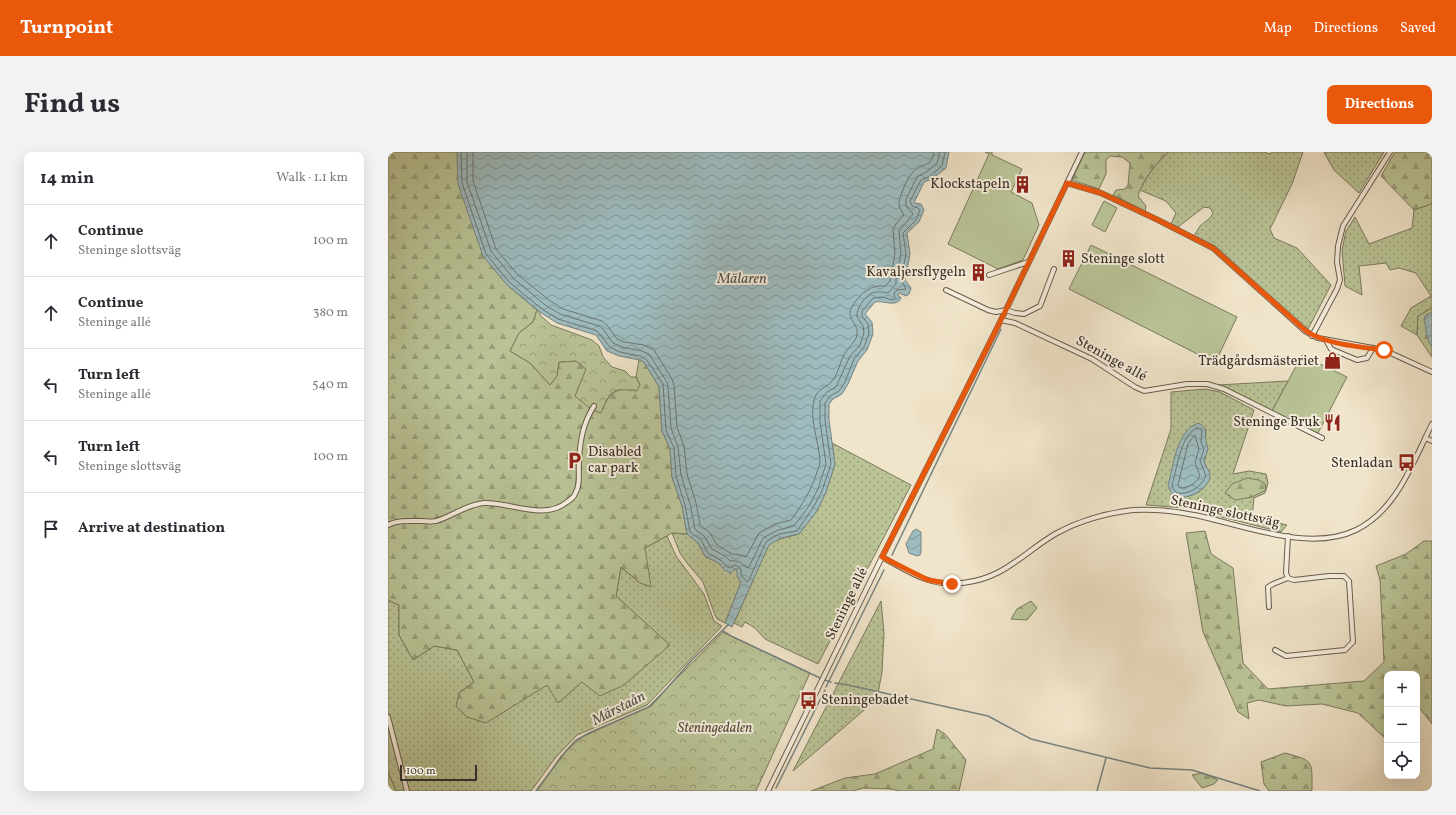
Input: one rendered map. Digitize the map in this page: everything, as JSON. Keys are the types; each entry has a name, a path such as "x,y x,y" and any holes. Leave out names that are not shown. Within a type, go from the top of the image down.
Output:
{"street":[{"name":"Steninge allé","path":"769,791 882,557 1006,310 1082,152"},
{"path":"1312,336 1337,290 1340,280 1337,262 1338,246 1343,226 1390,152"},
{"path":"1067,183 1101,193 1213,248 1312,336 1326,340 1384,350 1432,372"},
{"path":"989,275 1028,262"},
{"path":"946,290 988,310 996,312 1006,310 1024,314 1040,306 1054,269"},
{"name":"Steninge allé","path":"1001,320 1015,323 1092,359 1135,388 1144,391 1187,384 1207,384 1224,389 1322,438"},
{"path":"1326,340 1331,349 1357,360 1367,358 1373,348"},
{"path":"388,525 396,521 434,522 448,517 464,508 484,504 509,505 538,511 554,509 564,504 575,495 579,484 579,462 583,426 594,406"},
{"name":"Steninge slottsväg","path":"882,557 928,580 952,584 979,580 1000,572 1058,532 1083,521 1109,513 1135,510 1162,510 1193,514 1288,536 1307,539 1330,539 1355,530 1376,517 1390,504 1400,488 1432,424"},
{"path":"1425,438 1432,441"},
{"path":"1288,536 1286,573 1288,578"},
{"path":"1269,607 1268,588 1273,584 1288,578 1294,580 1344,576 1349,581 1354,642 1345,650 1286,656 1275,650"},
{"path":"388,717 407,791"}],"green space":[{"path":"388,152 457,152 507,285 537,310 533,322 519,333 510,351 530,363 550,385 557,376 559,362 576,361 586,369 601,412 608,399 615,392 640,385 636,377 639,360 644,362 659,387 662,431 670,449 672,477 682,506 687,534 672,533 645,548 651,587 640,583 621,567 616,596 670,645 624,685 600,696 582,682 558,703 547,685 486,723 467,717 456,706 459,693 474,682 457,650 434,646 413,660 399,635 399,605 388,600"},
{"path":"985,152 992,152 992,155 1022,169 1011,192 1032,203 1039,225 1023,260 998,269 948,244 989,154"},
{"path":"1085,152 1169,152 1150,172 1140,189 1138,196 1146,206 1145,211 1113,195 1116,190 1125,189 1128,185 1130,163 1122,157 1110,156 1106,160 1106,174 1099,189 1072,180"},
{"path":"1169,152 1264,152 1269,154 1273,152 1303,152 1292,184 1270,229 1274,238 1297,248 1331,285 1308,329 1216,247 1194,236 1200,226 1211,217 1213,213 1210,208 1204,207 1178,227 1171,224 1176,213 1166,201 1140,190 1153,169"},
{"path":"1324,152 1384,152 1359,193 1334,170"},
{"path":"1395,152 1432,152 1431,204 1414,210 1381,176"},
{"path":"1104,201 1117,208 1105,232 1092,225"},
{"path":"1432,202 1432,308 1418,316 1417,335 1401,326 1411,308 1431,296 1416,273 1399,268 1390,270 1386,263 1359,266 1362,295 1345,286 1342,250 1346,231 1355,217 1369,244 1412,228 1414,210"},
{"path":"1091,245 1237,317 1215,363 1069,289"},
{"path":"1432,308 1432,357 1417,335 1418,316"},
{"path":"537,310 540,312 540,315 551,325 592,340 599,346 603,357 612,367 625,371 631,377 636,377 640,385 637,391 617,390 607,399 601,413 592,410 575,396 586,369 576,361 559,362 557,376 550,385 530,363 510,351 519,333 533,322"},
{"path":"1302,355 1347,377 1317,435 1272,411"},
{"path":"1288,381 1272,411 1218,385"},
{"path":"1205,389 1220,392 1254,410 1233,474 1249,471 1266,474 1268,483 1265,493 1254,498 1252,517 1287,525 1281,532 1214,515 1195,507 1185,508 1146,505 1171,429 1171,392","holes":["1206,429 1205,441 1208,449 1205,458 1205,465 1209,471 1206,485 1199,492 1189,496 1175,496"]},
{"path":"832,443 911,485 818,664 765,639 755,628 745,622 742,627 734,623 769,544 780,539 799,534 817,511 826,492 835,464"},
{"path":"1247,478 1259,480 1265,484 1266,490 1252,497 1235,500 1225,493 1232,484"},
{"path":"1205,531 1211,554 1233,568 1243,663 1268,689 1364,681 1384,662 1380,580 1376,566 1406,554 1424,541 1432,541 1432,724 1420,709 1420,671 1384,671 1384,737 1358,713 1322,704 1286,706 1259,700 1247,703 1249,719 1238,712 1203,632 1186,533"},
{"path":"672,533 687,534 698,543 705,556 720,564 737,570 741,582 725,623 717,619 703,582 680,553"},
{"path":"667,536 676,556 704,594 714,621 722,626 647,705 577,735 556,757 531,791 396,791 388,772 388,600 399,605 399,635 413,660 434,646 457,650 474,682 459,693 486,722 547,684 582,682 670,645 616,596 621,567 640,583 645,548"},
{"path":"881,601 884,633 882,672 877,699 793,771"},
{"path":"1031,601 1037,608 1027,620 1011,619 1017,609"},
{"name":"Steningedalen","path":"723,632 810,673 756,791 537,791 561,756 582,737 648,707"},
{"path":"937,729 945,734 966,760 959,791 898,791 892,789 863,788 853,791 811,791 845,778 875,774 933,749"},
{"path":"1285,753 1306,760 1309,763 1312,773 1312,790 1269,791 1264,784 1261,762"},
{"path":"388,772 396,791 388,791"},
{"path":"1203,773 1218,780 1214,784 1202,788 1192,775"}],"water":[{"name":"Mälaren","path":"457,152 949,152 946,168 932,179 924,182 914,203 921,204 924,210 919,222 907,233 910,254 905,280 911,288 909,294 906,296 899,293 898,295 901,298 896,303 875,302 865,314 872,322 873,334 867,350 858,361 842,394 833,399 829,404 829,420 835,464 826,492 817,511 799,534 781,538 769,545 732,627 725,623 741,582 737,576 737,570 735,569 731,573 724,570 720,564 705,556 698,543 687,534 682,506 672,477 670,449 662,431 659,387 644,362 619,356 607,351 596,335 557,323 540,312 507,285 483,256 458,184"},
{"path":"1432,312 1432,347 1427,337 1424,320 1425,316"},
{"path":"1198,423 1204,427 1205,430 1208,449 1204,460 1210,478 1207,484 1196,493 1189,496 1176,496 1171,492 1168,485 1174,459 1180,441 1191,427"},
{"path":"916,529 921,532 921,553 917,556 909,553 906,544 913,531"}],"waterway":[{"path":"892,555 1001,329"},
{"path":"826,687 884,570"},
{"name":"Märstaån","path":"536,791 575,741 589,733 651,706 692,660 728,625"},
{"path":"723,631 731,636"},
{"path":"733,637 820,678"},
{"path":"825,680 831,682"},
{"path":"835,683 988,716 1031,739 1150,768 1192,770 1260,791"},
{"path":"776,788 825,690"},
{"path":"1097,791 1106,758"}],"place":[{"name":"Klockstapeln","path":"1023,184"},
{"name":"Steninge slott","path":"1068,259"},
{"name":"Kavaljersflygeln","path":"979,272"},
{"name":"Trädgårdsmästeriet","path":"1332,361"},
{"name":"Steninge Bruk","path":"1333,422"},
{"name":"Disabled car park","path":"575,460"},
{"name":"Stenladan","path":"1406,463"},
{"name":"Steningebadet","path":"808,700"}],"route":[{"path":"952,584 928,580 882,557 1001,320 1067,183 1101,193 1213,248 1311,335 1326,340 1384,350"}]}
